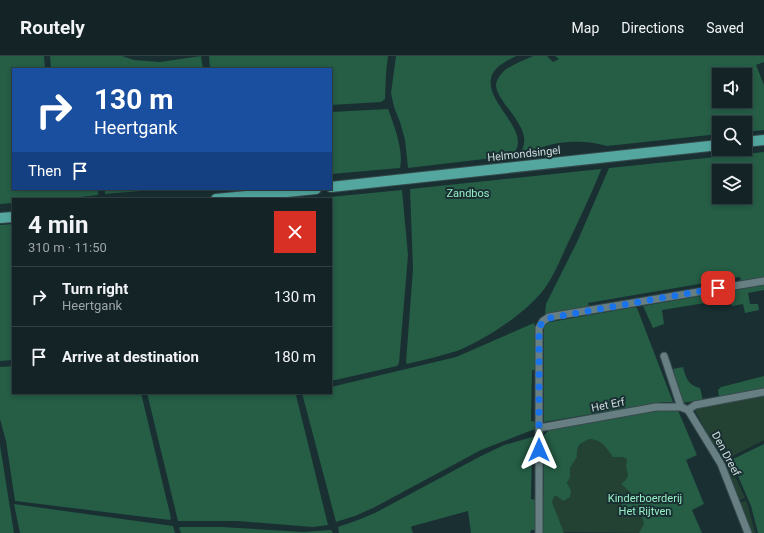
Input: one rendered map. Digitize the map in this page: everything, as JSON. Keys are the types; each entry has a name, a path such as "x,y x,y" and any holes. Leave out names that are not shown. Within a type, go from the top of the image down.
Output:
{"main road":[{"path":"752,141 764,140"},
{"name":"Helmondsingel","path":"332,187 712,146"},
{"path":"226,198 306,190"},
{"path":"0,218 12,217"}],"street":[{"path":"539,533 539,328 543,321 557,316 764,281"},
{"path":"664,356 681,407"},
{"path":"688,410 695,405 764,392"},
{"name":"Het Erf","path":"539,428 656,407 681,407 688,410"},
{"name":"Den Dreef","path":"688,410 721,464 748,533"}],"green space":[{"path":"0,56 44,56 45,68 12,68 12,190 98,190 98,195 70,198 12,198 12,203 0,204"},
{"path":"50,56 122,56 134,60 160,62 201,56 203,68 51,68"},
{"path":"209,56 388,56 385,99 381,102 332,105 332,68 210,68"},
{"path":"396,56 516,56 496,69 492,75 491,85 494,96 514,127 517,137 517,147 511,156 408,168 405,140 391,93"},
{"path":"533,56 547,56 553,62 559,59 555,56 764,56 764,62 756,65 764,85 764,130 752,131 752,116 712,116 712,135 607,146 572,142 546,146 520,155 524,144 524,136 517,121 498,93 496,86 499,77 505,70"},
{"path":"388,109 400,146 400,168 332,174 332,112"},
{"path":"764,152 764,279 741,282 740,277 588,303 589,308 547,315 545,314 546,304 578,240 609,168 725,156 752,156 752,153"},
{"name":"Zandbos","path":"601,169 553,276 530,305 506,324 468,346 451,353 407,364 413,269 410,189"},
{"path":"105,190 152,190 105,194"},
{"path":"402,190 408,255 399,363 397,366 332,381 332,198 319,198"},
{"path":"12,224 12,360 0,361 0,225"},
{"path":"764,285 764,290 748,293 750,304 758,304 759,310 745,313 743,304 732,306 730,299 662,310 664,324 653,328 643,306"},
{"path":"635,307 637,308 673,402 663,402 544,422 545,323"},
{"path":"534,323 536,330 537,370 532,370 531,421 536,422 535,429 481,450 373,508 336,522 302,394 332,394 332,387 456,357"},
{"path":"12,366 12,394 141,394 171,518 170,520 15,501 6,441 0,419 0,367"},
{"path":"683,367 690,383 700,388 703,400 681,403 668,370"},
{"path":"764,376 764,389 719,397 718,390 721,387"},
{"path":"147,394 296,395 328,525 313,527 237,521 178,521"},
{"path":"764,395 764,440 727,459 719,457 694,408"},
{"name":"Kinderboerderij Het Rijtven","path":"677,408 697,455 686,460 704,504 692,510 702,533 639,533 644,524 642,516 622,506 621,502 630,492 621,484 628,476 626,466 627,459 622,457 613,457 602,443 591,439 578,447 577,457 570,468 570,477 567,483 571,490 570,497 563,501 557,496 554,496 552,502 564,533 543,533 544,435 549,430"},
{"path":"536,436 537,449 532,450 531,499 536,500 536,530 531,530 530,533 471,533 468,511 413,526 411,527 413,533 339,533 338,527 375,513 479,457 504,445"},
{"path":"591,439 603,443 614,456 627,459 628,478 654,533 563,532 552,502 553,496 557,495 563,501 571,490 567,483 570,476 570,468 577,457 577,450 583,442"},
{"path":"764,444 764,533 758,533 751,506 732,462 733,459"},
{"path":"0,445 14,533 0,533"},
{"path":"729,463 745,498 738,501 724,465"},
{"path":"745,501 747,502 755,533 751,533 739,503"},
{"path":"14,504 173,526 175,533 20,533"},
{"path":"180,527 221,527 304,532 331,530 333,533 181,533"}],"route":[{"path":"539,450 539,328 543,321 549,318 718,288"}]}
